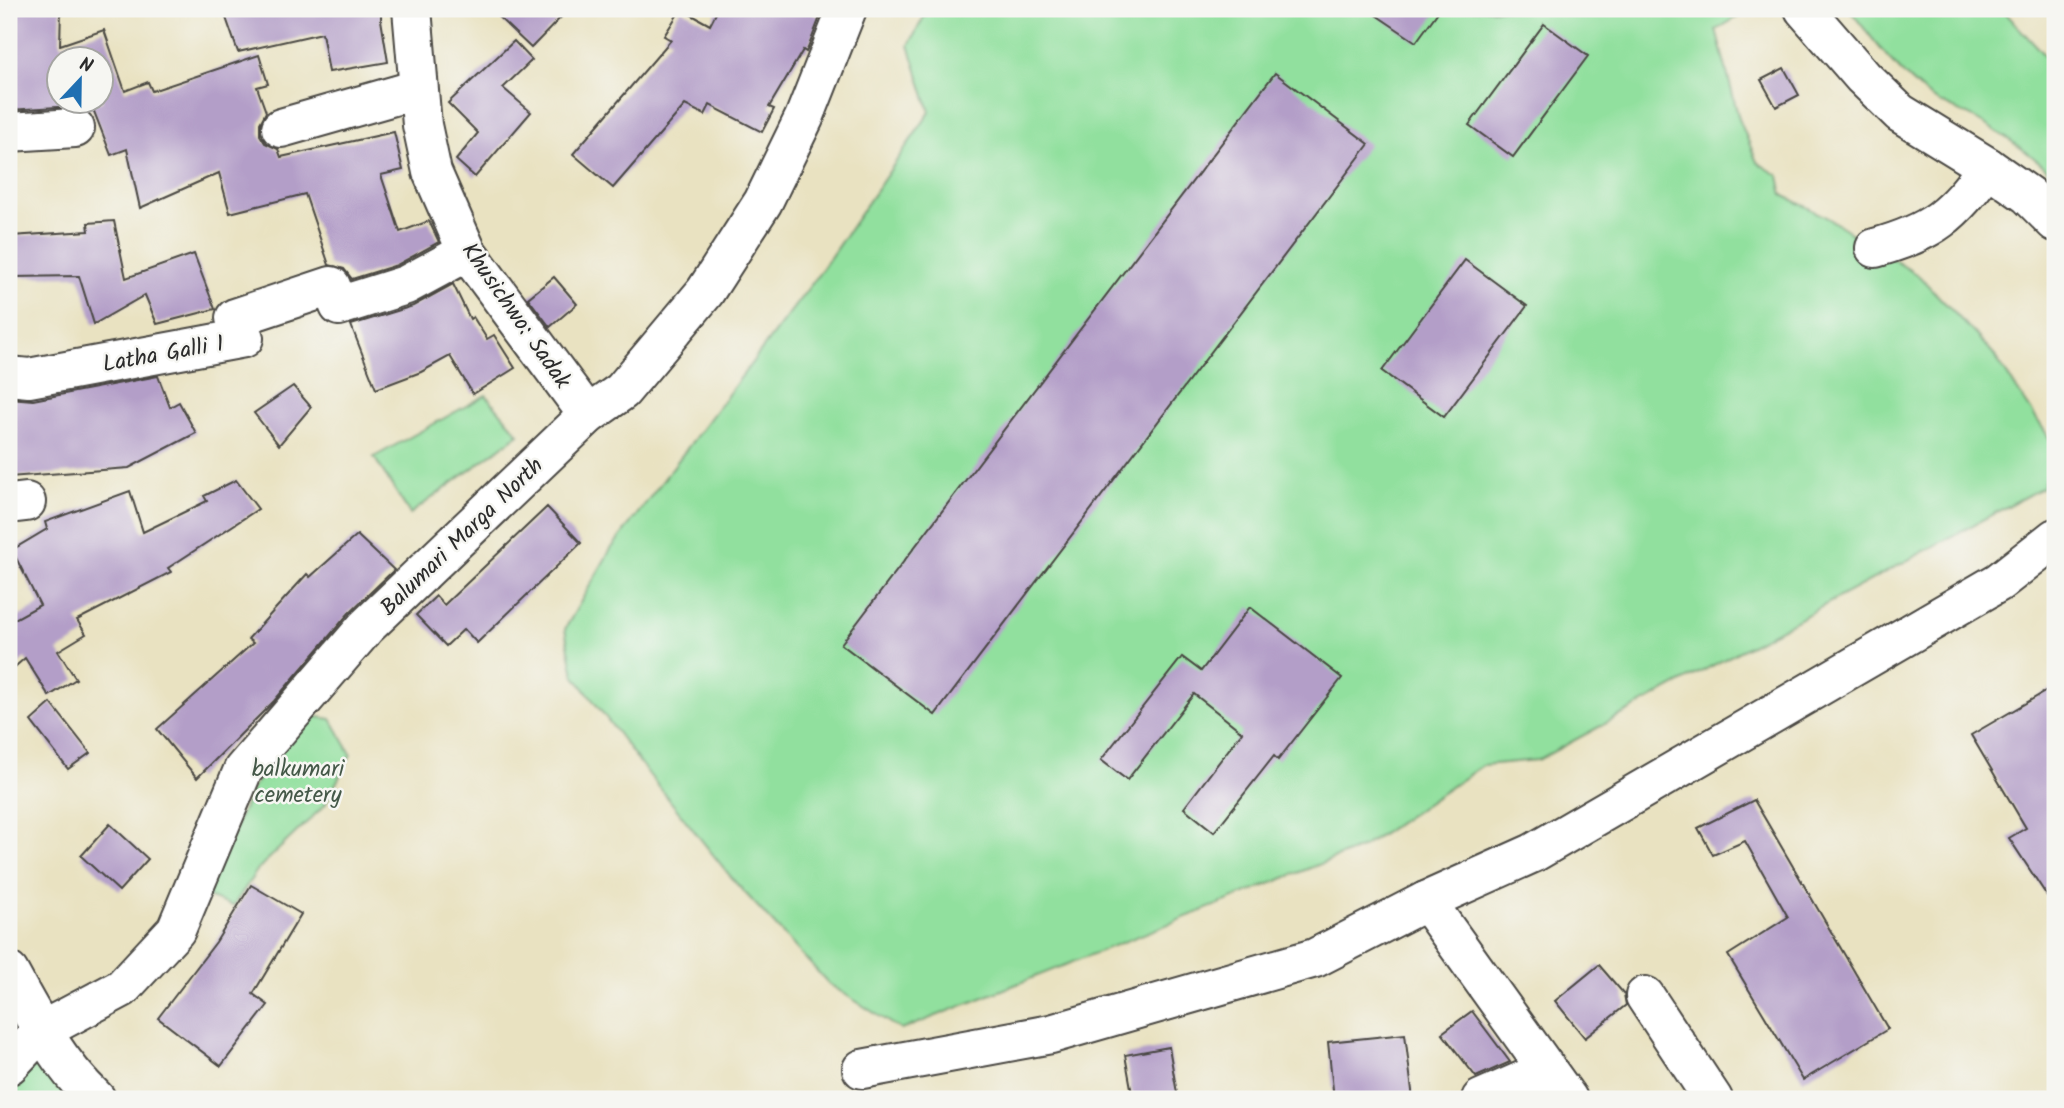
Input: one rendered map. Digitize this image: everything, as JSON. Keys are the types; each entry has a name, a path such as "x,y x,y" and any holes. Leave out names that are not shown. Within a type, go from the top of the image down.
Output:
{"street":[{"name":"Khusichwo: Sadak","path":"412,9 422,125 432,172 467,252 588,415"},
{"name":"Balumari Marga North","path":"9,1065 41,1031 122,988 176,930 243,770 366,626 588,415 622,391 705,292 763,202 804,118 847,9"},
{"path":"1804,9 1863,77 1900,113 2028,195 2055,222"},
{"path":"281,128 418,89"},
{"path":"9,132 75,128"},
{"path":"1875,248 1908,239 1940,221 1966,196 1988,167"},
{"name":"Latha Galli 1","path":"9,376 29,378 244,338 235,318 331,286 339,306 406,285 467,252"},
{"path":"862,1069 1051,1034 1315,958 1426,901 1545,846 1999,582 2055,538"},
{"path":"1426,901 1558,1085 1481,1099"},
{"path":"9,972 41,1031 75,1079 96,1099"},
{"path":"1645,996 1713,1099"}],"green space":[{"path":"928,9 1751,9 1716,30 1739,119 1757,162 1779,176 1783,195 1828,218 1919,276 1992,352 2054,445 2043,487 1538,760 1483,765 1363,847 901,1030 829,984 735,882 574,675 565,629 611,549 816,278 930,112 909,45"},
{"path":"1849,9 2002,9 2055,67 2055,177 2008,139 1971,117 1934,100 1918,87 1886,55"},
{"path":"486,395 519,434 410,514 374,457"},
{"name":"balkumari cemetery","path":"304,715 331,719 351,754 325,805 258,869 233,906 204,896 253,787"},
{"path":"37,1036 100,1099 9,1099 9,1066"}],"building":[{"path":"9,9 61,9 60,45 104,30 110,46 46,46 46,108 9,110"},
{"path":"223,9 381,9 388,62 329,72 322,33 238,52"},
{"path":"490,9 569,9 531,48"},
{"path":"681,9 710,25 718,9 804,9 820,17 806,52 803,50 769,107 774,109 762,132 710,105 705,115 685,105 613,188 573,154 671,40 664,36"},
{"path":"1367,9 1440,9 1416,42"},
{"path":"1544,24 1588,56 1513,157 1469,125"},
{"path":"514,41 532,60 503,88 531,112 475,177 456,160 478,133 448,103"},
{"path":"259,55 268,84 257,87 266,112 260,123 260,135 265,143 278,149 281,157 394,132 403,170 381,175 400,232 429,221 439,242 397,265 352,279 344,269 329,265 305,194 230,213 219,173 140,208 127,149 111,155 96,116 116,116 116,65 125,91 148,82 152,91"},
{"path":"1784,68 1799,95 1776,107 1761,80"},
{"path":"1275,73 1369,144 935,715 841,644"},
{"path":"114,221 126,278 194,254 215,309 157,324 145,295 94,324 79,276 12,277 11,236 89,231 88,223"},
{"path":"1465,260 1527,306 1444,417 1382,371"},
{"path":"554,277 577,304 550,327 528,298"},
{"path":"453,284 470,319 473,317 487,339 494,335 515,368 473,394 450,356 421,372 376,389 351,325 413,306"},
{"path":"158,376 170,407 179,402 196,433 129,468 9,477 9,398 33,400"},
{"path":"293,386 311,407 279,445 254,413"},
{"path":"236,480 258,509 168,568 171,572 77,620 86,634 58,651 76,679 49,696 25,658 9,672 9,622 40,605 12,550 47,529 45,522 130,491 143,532 207,501 204,496"},
{"path":"547,507 581,543 477,643 464,629 446,646 416,615 436,596 444,605"},
{"path":"357,535 394,570 349,613 274,701 197,778 157,729 253,643 248,639 307,574 310,577"},
{"path":"1250,607 1342,678 1278,760 1274,756 1214,832 1184,808 1242,732 1194,694 1127,780 1101,760 1182,657 1201,671"},
{"path":"2055,686 2055,908 2009,838 2026,828 1971,735"},
{"path":"51,703 90,753 68,769 31,721"},
{"path":"1754,800 1888,1029 1803,1080 1728,955 1788,917 1745,841 1713,855 1698,828"},
{"path":"110,824 148,859 119,891 81,856"},
{"path":"251,885 301,914 253,994 268,1005 221,1066 158,1018 216,942"},
{"path":"1599,965 1624,994 1626,1005 1585,1038 1555,1001"},
{"path":"1472,1011 1510,1062 1476,1077 1442,1033"},
{"path":"1405,1034 1413,1099 1334,1099 1328,1042"},
{"path":"1169,1047 1178,1099 1133,1099 1125,1055"}]}
